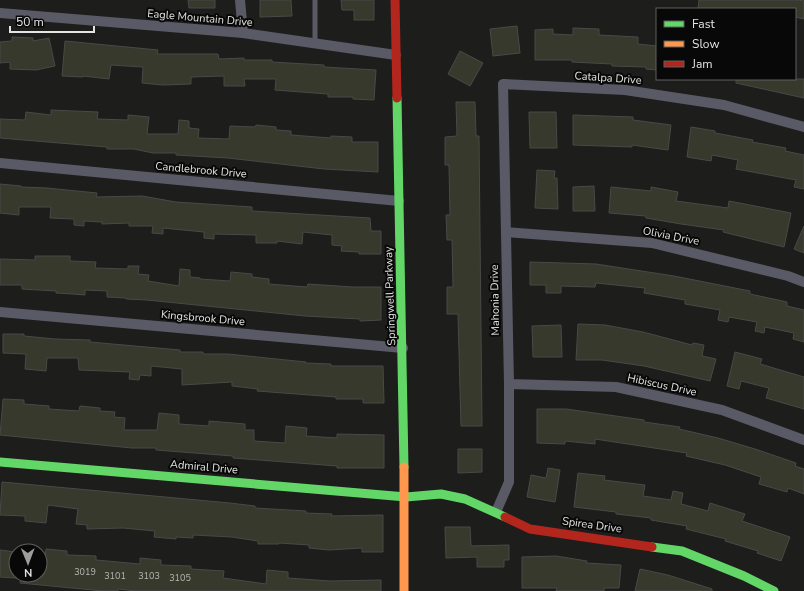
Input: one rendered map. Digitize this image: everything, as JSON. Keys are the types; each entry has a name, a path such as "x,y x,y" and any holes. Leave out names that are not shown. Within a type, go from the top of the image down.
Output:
{"street":[{"path":"240,0 243,33"},
{"name":"Springwell Parkway","path":"395,0 406,497 404,591"},
{"name":"Eagle Mountain Drive","path":"0,13 243,33 396,55"},
{"name":"Catalpa Drive","path":"503,84 625,90 724,105 804,127"},
{"name":"Mahonia Drive","path":"496,512 509,482 509,384 503,84"},
{"name":"Candlebrook Drive","path":"0,163 399,201"},
{"name":"Olivia Drive","path":"506,232 652,243 788,276 804,282"},
{"name":"Kingsbrook Drive","path":"0,312 403,348"},
{"name":"Hibiscus Drive","path":"509,384 616,387 722,410 804,440"},
{"name":"Admiral Drive","path":"0,462 406,497"},
{"name":"Spirea Drive","path":"406,497 441,494 465,499 530,529 682,551 744,576 774,591"}],"lane":[{"path":"315,0 315,43"}],"building":[{"path":"188,0 215,0 215,8 189,8"},
{"path":"260,0 291,0 292,16 260,17"},
{"path":"341,0 374,0 374,20 354,20 354,10 342,10"},
{"path":"699,0 799,0 804,1 804,19 796,17 796,8 698,8"},
{"path":"517,26 520,53 493,56 490,29"},
{"path":"573,28 599,29 599,35 638,37 638,44 656,46 656,70 646,69 646,67 612,66 612,64 572,62 572,60 535,60 535,30 553,29 553,34 573,35"},
{"path":"12,37 33,38 33,41 49,38 55,66 36,70 10,69 10,62 0,63 0,42 12,41"},
{"path":"65,41 158,50 157,54 218,54 219,59 244,58 244,60 272,60 272,62 324,65 324,67 376,70 374,100 353,99 353,97 328,97 328,94 275,90 276,79 244,79 245,86 224,86 224,76 191,77 191,84 163,85 142,83 143,67 111,65 109,79 83,76 62,76"},
{"path":"460,51 483,63 470,86 448,74"},
{"path":"804,79 804,98 736,83 736,80"},
{"path":"456,102 475,102 476,136 479,136 482,426 461,426 458,314 447,314 447,287 453,287 452,240 447,240 446,215 450,215 449,165 445,165 445,137 457,136"},
{"path":"51,110 98,112 97,119 128,120 128,115 149,117 147,134 178,134 179,120 189,121 189,128 199,129 198,138 229,139 230,126 255,127 256,125 276,127 276,130 291,131 291,135 331,138 331,136 352,137 352,142 378,142 378,172 324,169 228,158 176,155 176,153 153,153 134,149 107,149 107,147 0,138 0,119 25,120 26,112 51,115"},
{"path":"529,112 556,112 557,148 530,148"},
{"path":"573,115 633,117 633,120 671,125 668,150 632,145 632,147 573,145"},
{"path":"691,127 753,140 752,142 786,148 785,151 804,155 804,189 794,187 796,180 736,169 738,160 712,155 711,161 687,157"},
{"path":"537,170 555,171 554,178 557,178 558,209 535,208"},
{"path":"0,184 97,193 96,197 142,196 176,202 252,207 252,211 370,218 371,231 381,231 381,254 359,254 359,252 341,251 342,246 332,245 332,235 303,232 302,244 277,241 277,243 256,243 256,235 214,234 214,239 204,238 204,232 163,228 163,234 152,233 153,226 129,226 129,223 102,224 102,222 84,221 84,226 74,225 74,219 50,218 51,207 19,207 19,215 0,213"},
{"path":"594,186 595,211 573,211 573,187"},
{"path":"611,187 651,191 651,187 678,192 676,201 728,208 729,201 791,213 784,247 723,232 724,230 646,218 646,216 609,213"},
{"path":"804,226 804,253 794,249"},
{"path":"35,256 70,256 70,261 96,262 95,268 128,269 128,266 139,266 138,274 149,275 148,281 179,286 180,269 190,270 190,277 200,279 230,281 231,272 252,274 252,277 269,279 269,284 307,287 308,284 381,287 381,320 360,321 360,319 305,316 107,297 107,291 85,290 85,295 56,293 56,291 22,289 22,285 0,285 0,259 35,260"},
{"path":"530,262 596,264 674,276 750,291 750,294 787,302 787,306 804,310 804,342 793,339 794,333 765,327 764,333 755,331 757,322 729,317 728,322 718,320 720,310 685,304 685,300 644,293 645,288 596,283 595,287 561,286 561,293 546,293 546,285 530,285"},
{"path":"578,324 605,325 643,332 692,345 693,343 704,345 702,356 716,359 710,381 644,366 602,360 576,360"},
{"path":"561,325 562,357 533,357 532,326"},
{"path":"3,334 24,334 24,336 55,339 90,340 90,342 180,350 180,352 228,354 306,362 305,363 331,364 331,366 383,366 384,403 363,403 363,399 336,399 336,397 257,391 258,389 232,386 232,382 182,385 182,369 151,366 151,376 140,375 139,380 129,379 130,372 79,370 78,358 47,358 46,371 25,369 26,354 3,353"},
{"path":"735,352 762,359 760,364 804,377 804,409 766,398 769,388 741,381 739,389 727,386"},
{"path":"3,399 24,400 24,404 49,406 49,409 79,411 80,406 100,408 100,411 115,412 114,417 125,418 124,430 157,430 159,413 179,415 179,424 209,426 209,421 245,424 245,430 254,430 254,441 285,443 286,426 307,428 306,436 337,438 337,434 384,435 384,468 337,468 337,466 156,450 156,448 132,448 0,435"},
{"path":"537,409 566,409 644,420 644,422 680,427 679,429 718,438 755,449 796,463 795,466 804,469 804,494 788,488 787,492 759,484 761,477 725,465 686,456 687,453 595,439 595,444 565,441 565,444 537,443"},
{"path":"458,449 482,449 482,472 458,473"},
{"path":"548,468 560,470 555,502 527,497 531,475 546,478"},
{"path":"578,473 605,476 604,480 645,485 643,496 671,500 673,491 683,493 681,504 708,511 710,503 745,514 742,521 790,537 781,561 757,553 758,551 725,541 726,539 686,529 687,526 651,520 651,518 616,514 616,512 574,507"},
{"path":"2,482 230,503 255,506 255,508 332,514 331,516 383,515 383,552 362,552 362,548 329,550 309,548 309,545 279,543 258,544 258,541 232,537 193,535 193,538 176,537 176,539 154,537 155,531 123,528 87,529 87,525 76,524 78,509 48,505 46,523 25,521 25,516 0,515"},
{"path":"445,527 470,527 471,546 509,545 509,560 504,560 504,567 477,567 477,557 446,558"},
{"path":"48,549 67,551 67,555 96,556 96,560 140,564 140,558 161,560 161,565 191,566 191,569 224,571 223,578 266,584 267,570 288,572 288,578 330,581 381,580 381,591 136,591 118,589 118,591 103,591 20,583 48,583"},
{"path":"0,550 8,551 8,578 0,577"},
{"path":"556,556 587,561 586,563 621,565 619,588 604,588 604,591 556,591 557,588 522,588 522,557"},
{"path":"640,569 668,575 712,589 712,591 635,591"}],"traffic: fast":[{"path":"397,98 404,467"},
{"path":"0,462 406,497 441,494 465,499 505,517"},
{"path":"652,547 682,551 744,576 774,591"}],"traffic: slow":[{"path":"404,467 404,591"}],"traffic: jam":[{"path":"395,0 397,98"},
{"path":"505,517 530,529 652,547"}]}
